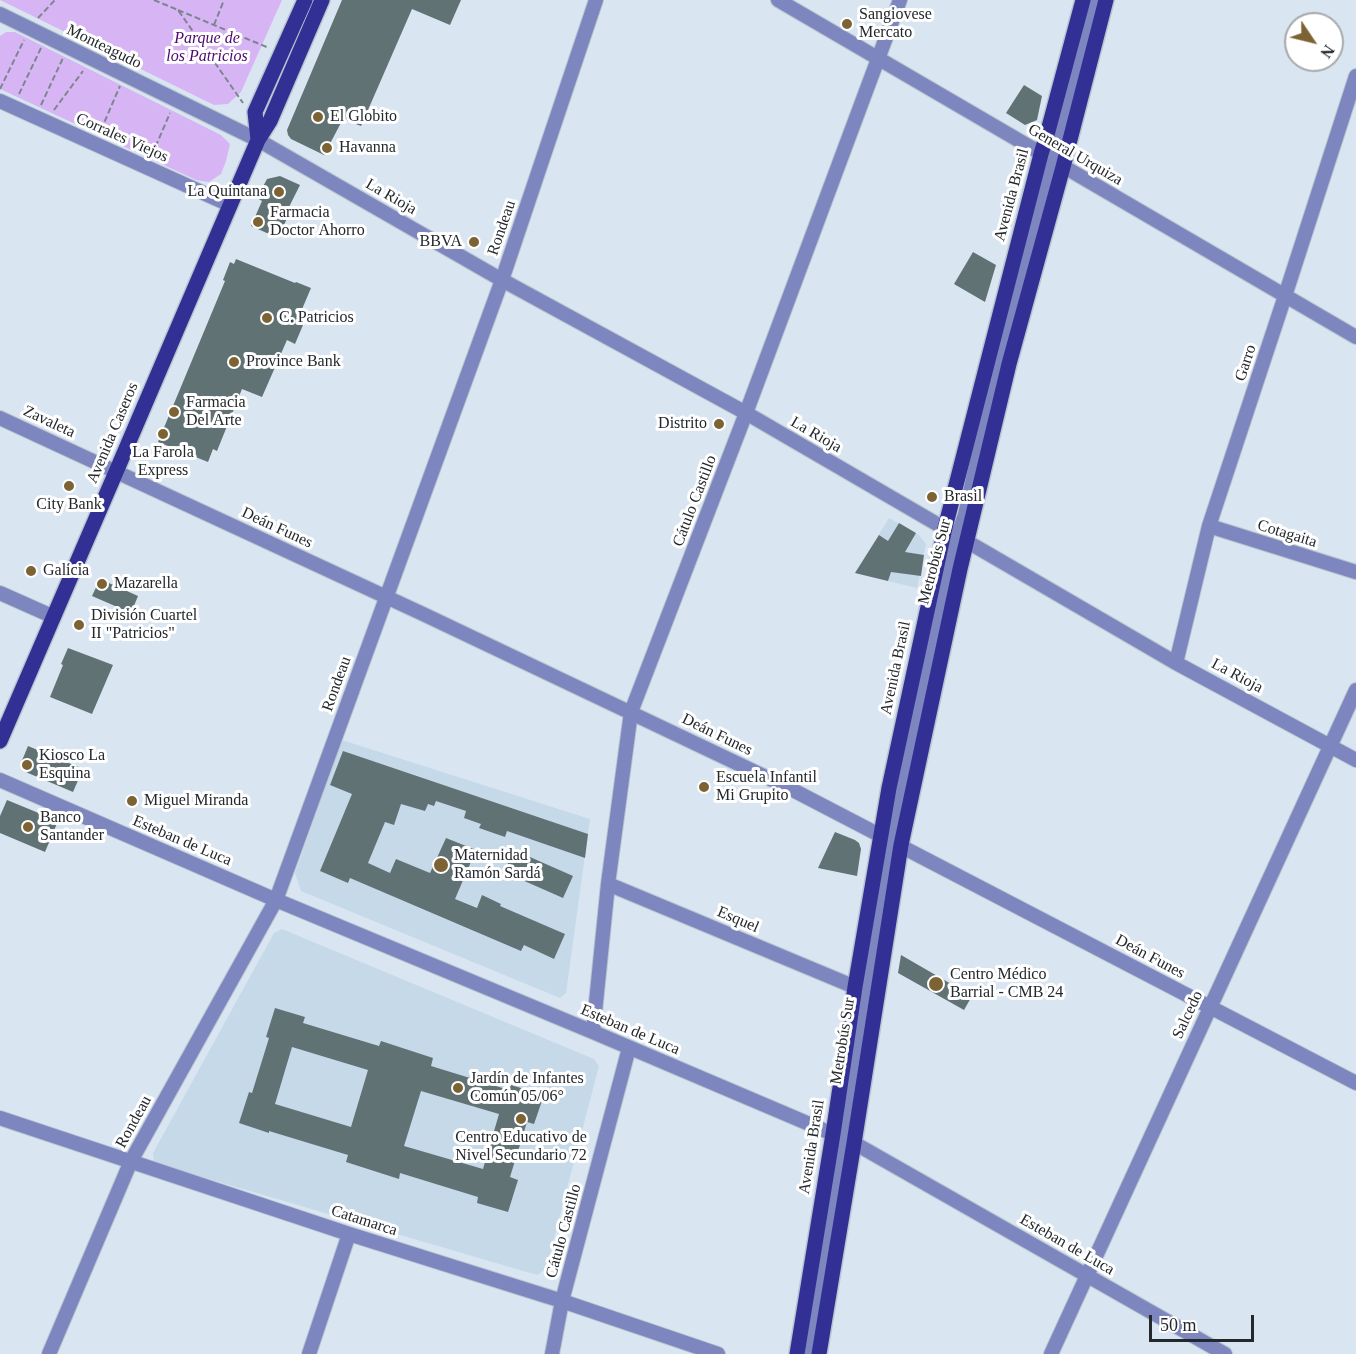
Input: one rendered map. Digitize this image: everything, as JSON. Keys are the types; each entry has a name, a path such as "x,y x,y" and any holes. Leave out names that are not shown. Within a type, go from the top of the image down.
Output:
{"main road":[{"name":"Avenida Caseros","path":"258,140 255,112 305,0"},
{"name":"Avenida Caseros","path":"0,741 258,140 270,121 322,0"},
{"name":"Avenida Brasil","path":"797,1354 844,1138 855,987 891,840 956,535 1009,364 1052,161 1048,131 1083,0"},
{"name":"Avenida Brasil","path":"819,1354 844,1138 891,840 956,535 1052,161 1106,0"}],"street":[{"name":"Rondeau","path":"49,1354 131,1161 276,900 502,280 596,0"},
{"name":"General Urquiza","path":"778,0 1356,337"},
{"name":"Cátulo Castillo","path":"593,1032 608,884 631,712 746,413 900,0"},
{"path":"1052,161 1095,0"},
{"name":"Monteagudo","path":"0,14 258,140"},
{"name":"Garro","path":"1176,663 1209,526 1356,76"},
{"name":"Corrales Viejos","path":"7,104 230,205"},
{"name":"La Rioja","path":"258,140 502,280 746,413 1176,663 1356,760"},
{"name":"Zavaleta","path":"0,418 116,472"},
{"name":"Deán Funes","path":"116,472 387,597 789,788 1356,1083"},
{"name":"Cotagaita","path":"1209,526 1356,572"},
{"path":"0,593 54,617"},
{"name":"Salcedo","path":"1051,1354 1356,690"},
{"name":"Esteban de Luca","path":"0,780 276,900 844,1138 1225,1354"},
{"name":"Esquel","path":"608,884 855,987"},
{"name":"Cátulo Castillo","path":"552,1354 562,1301 629,1048"},
{"name":"Catamarca","path":"0,1118 718,1354"},
{"path":"809,1354 844,1138"},
{"path":"309,1354 349,1234"}],"path":[{"path":"0,89 29,28 55,0"},
{"path":"154,0 281,53"},
{"path":"214,25 224,0"},
{"path":"178,10 241,102 255,112"},
{"path":"7,104 46,37"},
{"path":"41,120 68,48"},
{"path":"41,120 92,59"},
{"path":"95,144 124,75"},
{"path":"147,168 175,100"}],"shaded area":[{"path":"889,518 919,535 926,544 917,588 855,573"},
{"name":"Maternidad Ramón Sardá","path":"342,740 590,819 566,993 560,998 301,891 295,873"},
{"path":"282,929 594,1059 599,1066 546,1269 537,1275 154,1163 153,1153 274,933"}],"green space":[{"name":"Parque de los Patricios","path":"0,0 282,0 241,92 228,104 214,105"},
{"path":"6,32 15,32 221,135 230,144 221,174 209,182 196,180 0,89 0,36"}],"building":[{"path":"342,0 461,0 450,25 412,9 361,126 343,119 324,155 291,139 287,130"},
{"path":"1024,85 1042,96 1037,120 1025,125 1006,113"},
{"path":"280,176 300,185 286,213 289,214 278,238 251,226 262,201 257,198 267,179"},
{"path":"973,252 996,265 985,302 954,284"},
{"path":"236,259 311,288 297,321 303,325 295,344 287,340 262,397 242,389 217,451 213,449 208,462 158,442 225,281 223,280 230,262 234,264"},
{"path":"899,523 916,533 905,552 924,555 921,576 891,572 888,581 855,573 879,535 888,541"},
{"path":"100,579 138,596 131,613 92,596"},
{"path":"68,648 113,665 92,714 50,697"},
{"path":"28,746 83,769 73,792 28,773 22,768 21,763"},
{"path":"343,751 588,834 585,858 507,831 505,837 479,828 481,824 464,818 466,811 436,801 434,806 428,804 425,811 401,804 394,825 385,822 368,863 390,873 396,859 430,873 446,838 476,850 455,899 477,908 482,895 501,904 500,906 565,934 554,959 524,945 521,951 350,878 348,883 320,871 352,794 330,785"},
{"name":"Banco Santander","path":"7,800 58,821 45,852 0,833 0,816"},
{"path":"835,832 859,843 861,849 857,876 818,868"},
{"path":"514,850 573,876 563,898 504,872"},
{"name":"Centro Médico Barrial - CMB 24","path":"901,955 972,996 964,1010 898,973"},
{"path":"275,1008 305,1017 303,1023 379,1046 381,1041 433,1058 431,1066 509,1090 511,1085 544,1095 534,1124 527,1122 510,1177 518,1180 508,1212 477,1203 478,1197 400,1173 399,1179 346,1162 348,1155 239,1123 249,1092 252,1093 269,1038 266,1037","holes":["292,1047 368,1070 351,1127 275,1104","421,1091 499,1114 483,1169 404,1146"]}],"place":[{"name":"Sangiovese Mercato","path":"847,24"},
{"name":"El Globito","path":"318,117"},
{"name":"Havanna","path":"327,148"},
{"name":"La Quintana","path":"279,192"},
{"name":"Farmacia Doctor Ahorro","path":"258,222"},
{"name":"BBVA","path":"474,242"},
{"name":"C. Patricios","path":"267,318"},
{"name":"Province Bank","path":"234,362"},
{"name":"Farmacia Del Arte","path":"174,412"},
{"name":"Distrito","path":"719,424"},
{"name":"La Farola Express","path":"163,434"},
{"name":"City Bank","path":"69,486"},
{"name":"Brasil","path":"932,497"},
{"name":"Galicia","path":"31,571"},
{"name":"Mazarella","path":"102,584"},
{"name":"División Cuartel II \"Patricios\"","path":"79,625"},
{"name":"Kiosco La Esquina","path":"27,765"},
{"name":"Escuela Infantil Mi Grupito","path":"704,787"},
{"name":"Miguel Miranda","path":"132,801"},
{"name":"Banco Santander","path":"28,827"},
{"name":"Maternidad Ramón Sardá","path":"441,865"},
{"name":"Centro Médico Barrial - CMB 24","path":"936,984"},
{"name":"Jardín de Infantes Común 05/06°","path":"458,1088"},
{"name":"Centro Educativo de Nivel Secundario 72","path":"521,1119"}]}
